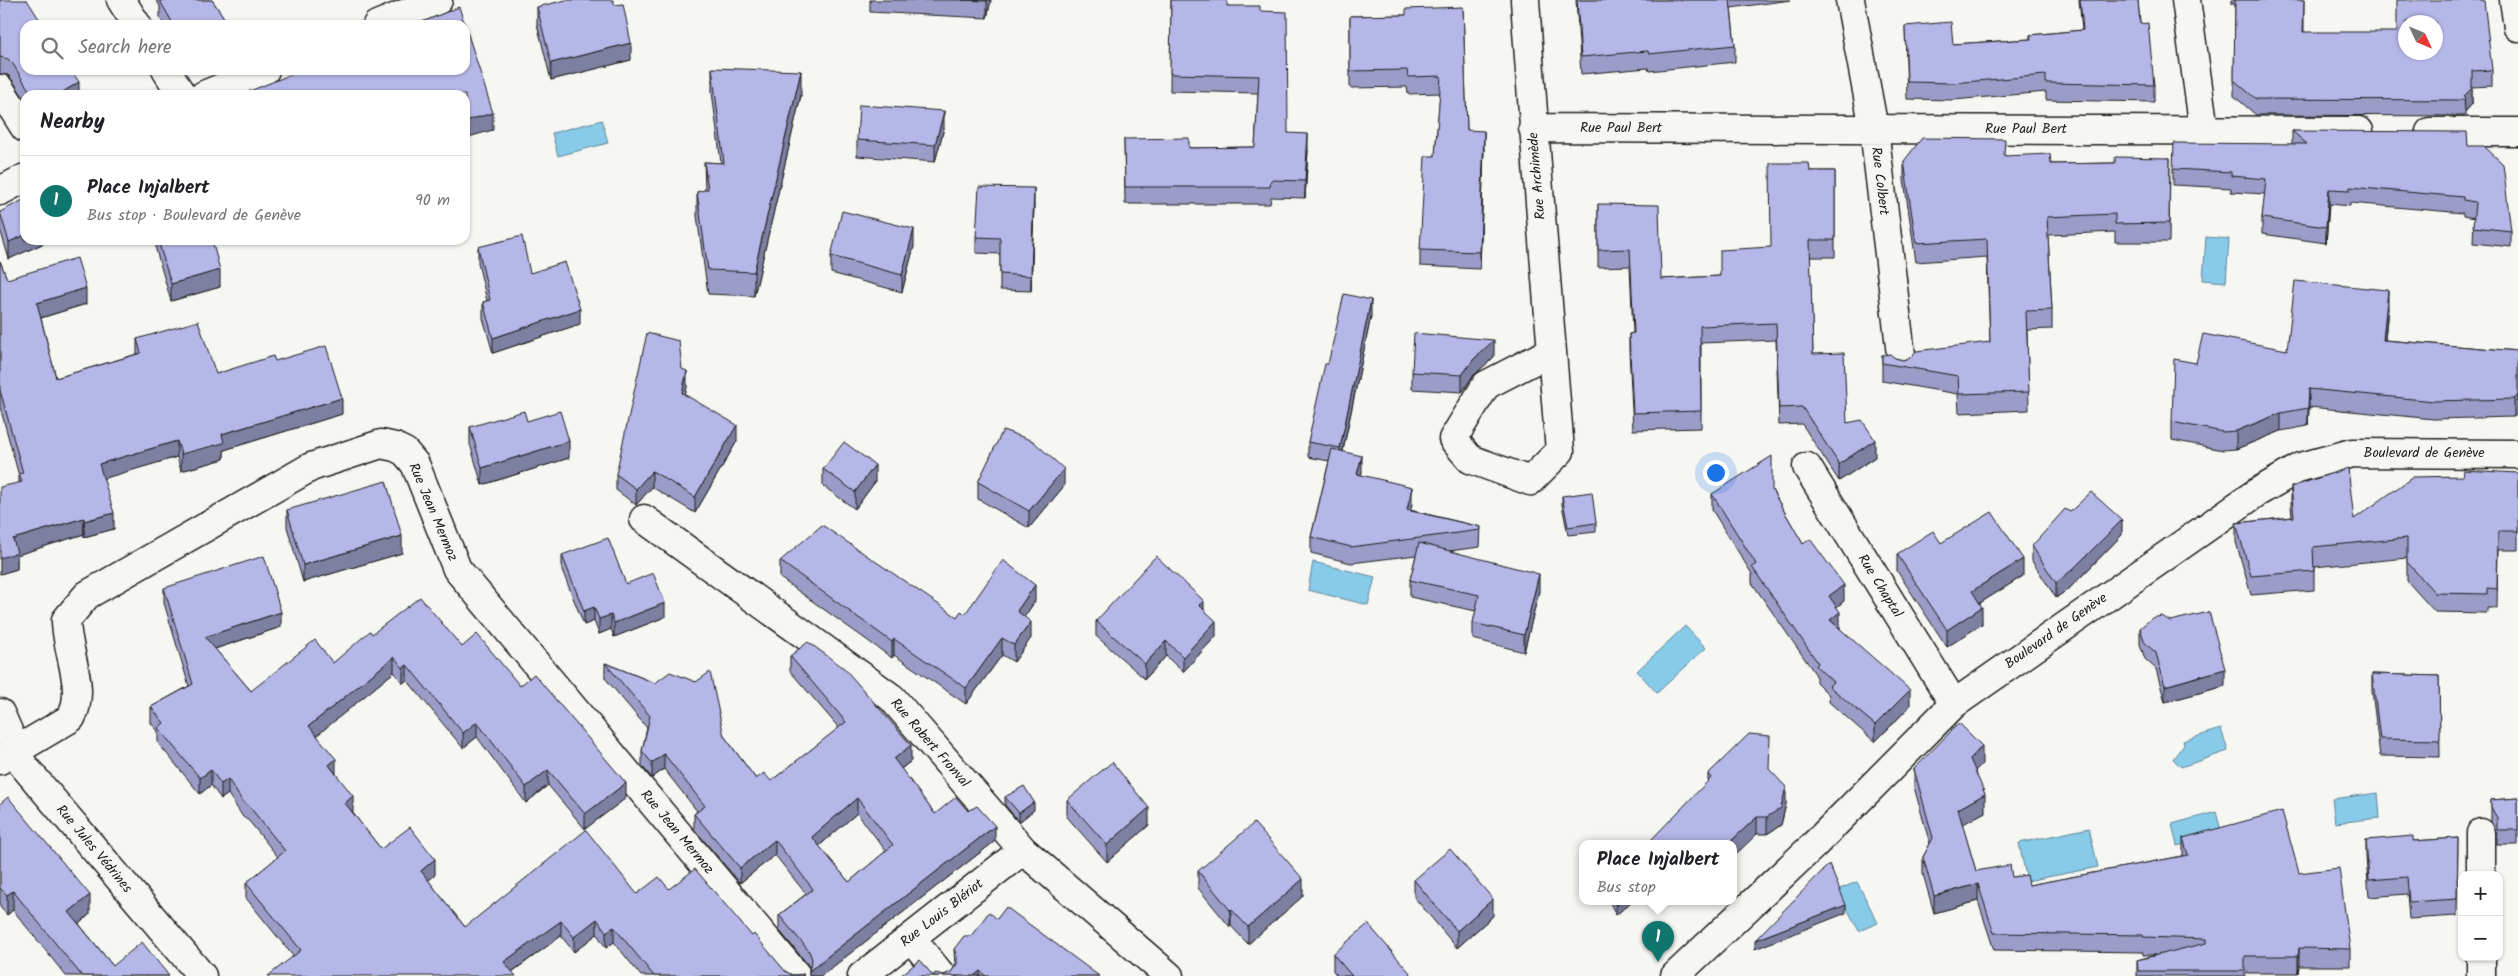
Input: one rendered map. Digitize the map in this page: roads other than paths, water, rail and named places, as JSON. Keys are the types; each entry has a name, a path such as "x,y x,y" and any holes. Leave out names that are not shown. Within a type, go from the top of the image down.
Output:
{"street":[{"path":"121,0 134,20"},
{"path":"389,20 438,0"},
{"name":"Rue Archimède","path":"1525,0 1533,128 1552,351 1560,451 1530,481 1470,459 1453,439 1486,386 1552,351"},
{"name":"Rue Colbert","path":"1850,0 1874,129 1902,363"},
{"path":"2186,0 2204,130"},
{"path":"2514,0 2518,28"},
{"path":"169,75 179,90"},
{"path":"216,90 254,75"},
{"path":"0,89 20,120"},
{"name":"Rue Paul Bert","path":"1533,128 2518,132"},
{"path":"0,191 20,181"},
{"name":"Rue Jean Mermoz","path":"8,755 71,718 77,708 78,688 66,638 66,620 87,595 311,468 382,444 394,446 405,452 415,464 457,569 797,976"},
{"name":"Boulevard de Genève","path":"1675,976 1814,845 1954,704 2248,499 2301,467 2352,453 2518,454"},
{"name":"Rue Chaptal","path":"1807,467 1954,704"},
{"name":"Rue Robert Fronval","path":"644,519 892,698 1023,850 1169,976"},
{"name":"Rue Jules Védrines","path":"0,713 8,755 23,765 202,976"},
{"path":"2481,834 2481,871"},
{"name":"Rue Louis Blériot","path":"862,976 1023,850"},
{"path":"911,938 942,976"},
{"path":"2481,961 2481,976"}],"water":[{"path":"602,120 608,143 558,156 552,133"},
{"path":"2206,237 2229,239 2226,282 2203,280"},
{"path":"1313,562 1375,577 1368,605 1308,590"},
{"path":"1685,626 1706,648 1657,693 1637,671"},
{"path":"2221,729 2228,751 2181,767 2173,759 2184,744 2183,741"},
{"path":"2378,793 2380,818 2335,823 2332,799"},
{"path":"2216,812 2222,834 2177,846 2172,824"},
{"path":"2089,828 2098,867 2027,881 2019,843"},
{"path":"1857,882 1878,923 1859,931 1837,890"}],"place":[{"name":"Place Injalbert","path":"1658,962"}]}
